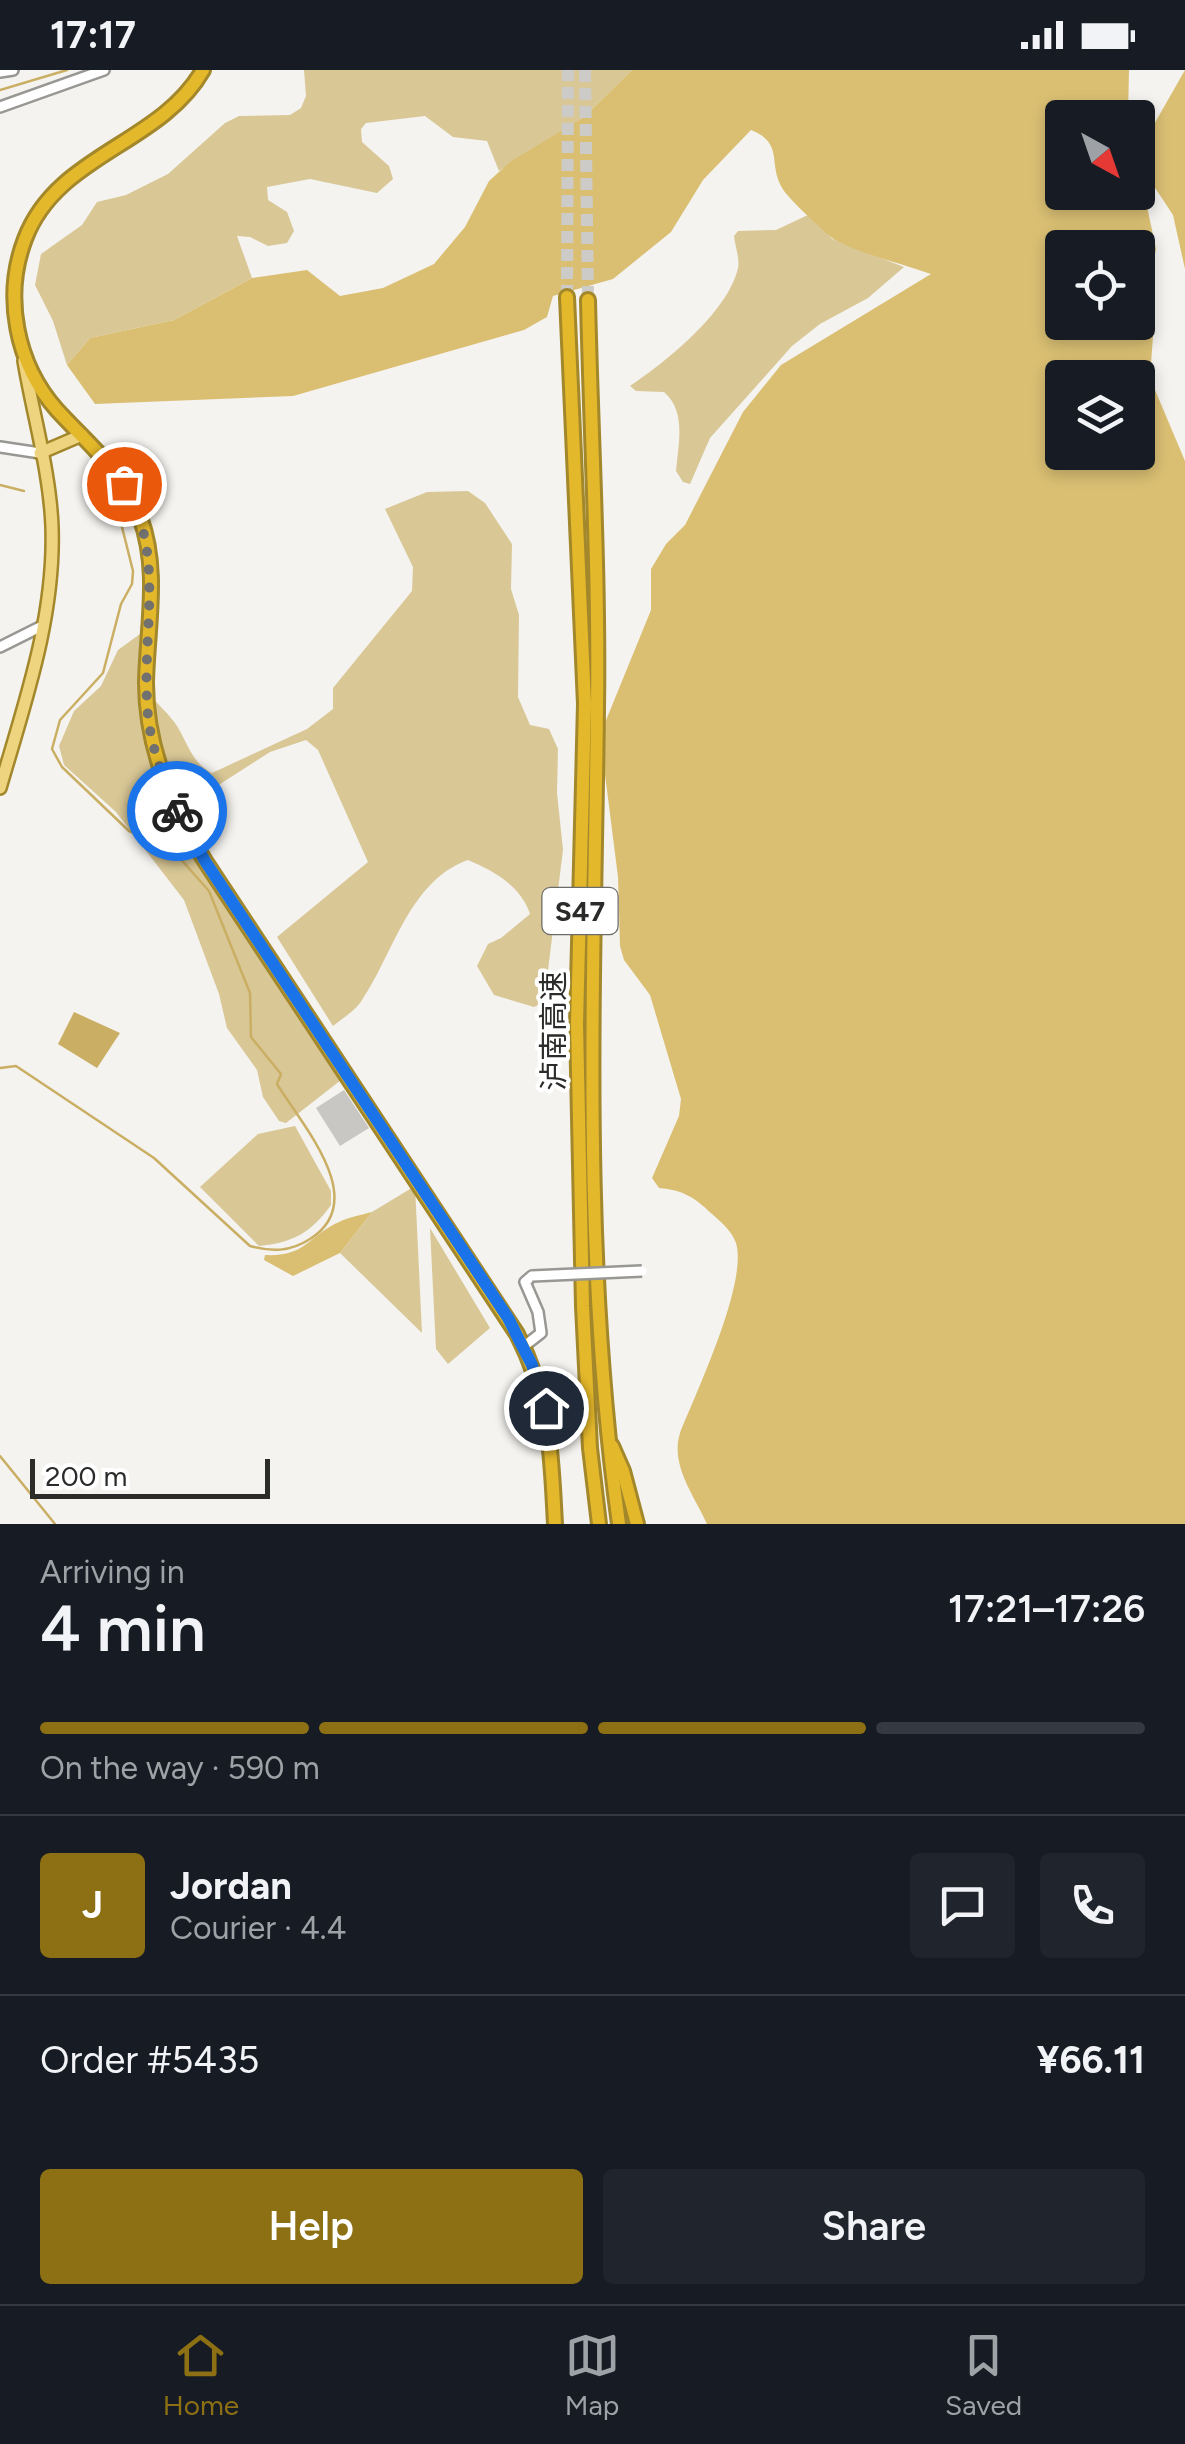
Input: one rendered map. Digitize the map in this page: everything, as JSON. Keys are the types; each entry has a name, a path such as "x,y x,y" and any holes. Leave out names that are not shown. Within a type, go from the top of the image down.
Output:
{"highway":[{"path":"203,70 175,107 79,170 40,208 16,267 14,300 21,345 40,388 124,484 145,532 151,591 148,714 158,763 178,812 205,861 524,1347 550,1424 555,1524"},
{"name":"泸南高速","path":"567,297 585,704 577,1024 582,1306 593,1490 599,1524"},
{"name":"泸南高速","path":"588,300 597,705 590,1024 595,1306 606,1434 619,1524"},
{"path":"606,1434 624,1471 637,1524"},
{"path":"590,1524 593,1490"}],"main road":[{"path":"0,788 44,625 52,530 21,345"},
{"path":"40,453 82,435"}],"street":[{"path":"0,72 14,70"},
{"path":"0,108 99,71"},
{"path":"0,447 40,453"},
{"path":"0,647 44,625"},
{"path":"524,1347 542,1334 538,1312 525,1282 532,1276 642,1271"}],"shaded area":[{"path":"304,70 632,70 584,117 499,171 487,141 453,137 425,116 366,123 361,129 362,142 389,166 393,179 377,193 310,179 267,187 268,200 287,212 294,231 287,243 268,246 250,237 237,236 252,278 174,320 90,338 67,365 53,321 35,285 41,254 82,225 97,202 126,195 168,174 225,123 239,116 290,115 301,108 306,96"},
{"path":"632,70 1129,70 1128,100 1045,100 1045,210 1148,210 1152,230 1045,230 1045,340 1153,340 1151,360 1045,360 1045,470 1155,470 1155,390 1185,461 1185,1524 707,1524 678,1457 680,1433 728,1310 738,1261 736,1243 726,1227 700,1203 682,1193 659,1188 652,1178 679,1116 681,1099 650,995 624,960 620,946 618,877 600,735 651,610 651,569 666,544 685,525 743,412 781,365 931,274 831,237 782,187 773,150 751,130 703,180 671,232 613,279 553,296 547,317 524,330 293,396 95,404 67,365 90,338 174,320 252,278 307,270 340,296 383,288 434,264 465,227 489,181 510,162 584,117"},
{"path":"1185,70 1185,269 1173,215 1155,188 1155,123"},
{"path":"810,214 832,239 904,267 868,298 820,324 792,346 710,438 690,484 683,482 676,471 676,409 664,392 636,391 630,386 677,350 722,302 738,268 734,236 738,231 776,230"},
{"path":"468,491 485,503 512,544 511,589 519,615 518,697 530,725 549,729 558,749 557,793 563,850 544,1002 534,1007 494,995 477,966 488,944 530,914 513,888 468,860 448,870 417,901 362,1000 333,1026 277,937 368,862 318,750 306,740 270,752 175,813 341,1080 286,1123 279,1121 263,1097 257,1070 227,1028 219,994 184,900 116,812 64,765 59,746 74,711 101,686 118,650 140,634 142,687 175,723 199,763 212,773 307,729 333,709 333,688 412,591 413,567 385,509 427,492"},
{"path":"74,1012 120,1033 97,1068 58,1044"},
{"path":"295,1126 331,1191 331,1205 300,1235 259,1246 200,1187 258,1134"},
{"path":"415,1186 422,1333 340,1253 372,1212"},
{"path":"372,1212 340,1253 293,1276 264,1260 265,1255 298,1249 343,1220"},
{"path":"430,1228 490,1328 448,1364 436,1349"}],"building":[{"path":"344,1090 369,1128 340,1146 316,1108"}],"waterway":[{"path":"0,90 67,70"},
{"path":"0,485 24,491"},
{"path":"0,1068 16,1066 154,1158 250,1246 288,1249 310,1239 327,1223 334,1205 326,1163 277,1084 281,1074 251,1037 250,993 209,891 170,847 129,831 62,767 52,749 60,720 103,673 121,604 132,584 133,571 121,523"},
{"path":"0,1456 55,1524"}],"tunnel":[{"path":"567,297 568,70"},
{"path":"585,70 588,300"}],"way so far":[{"path":"124,484 142,520 148,549 148,714 158,763 177,811"}],"route":[{"path":"177,811 205,861 508,1318 532,1365 546,1408"}]}
